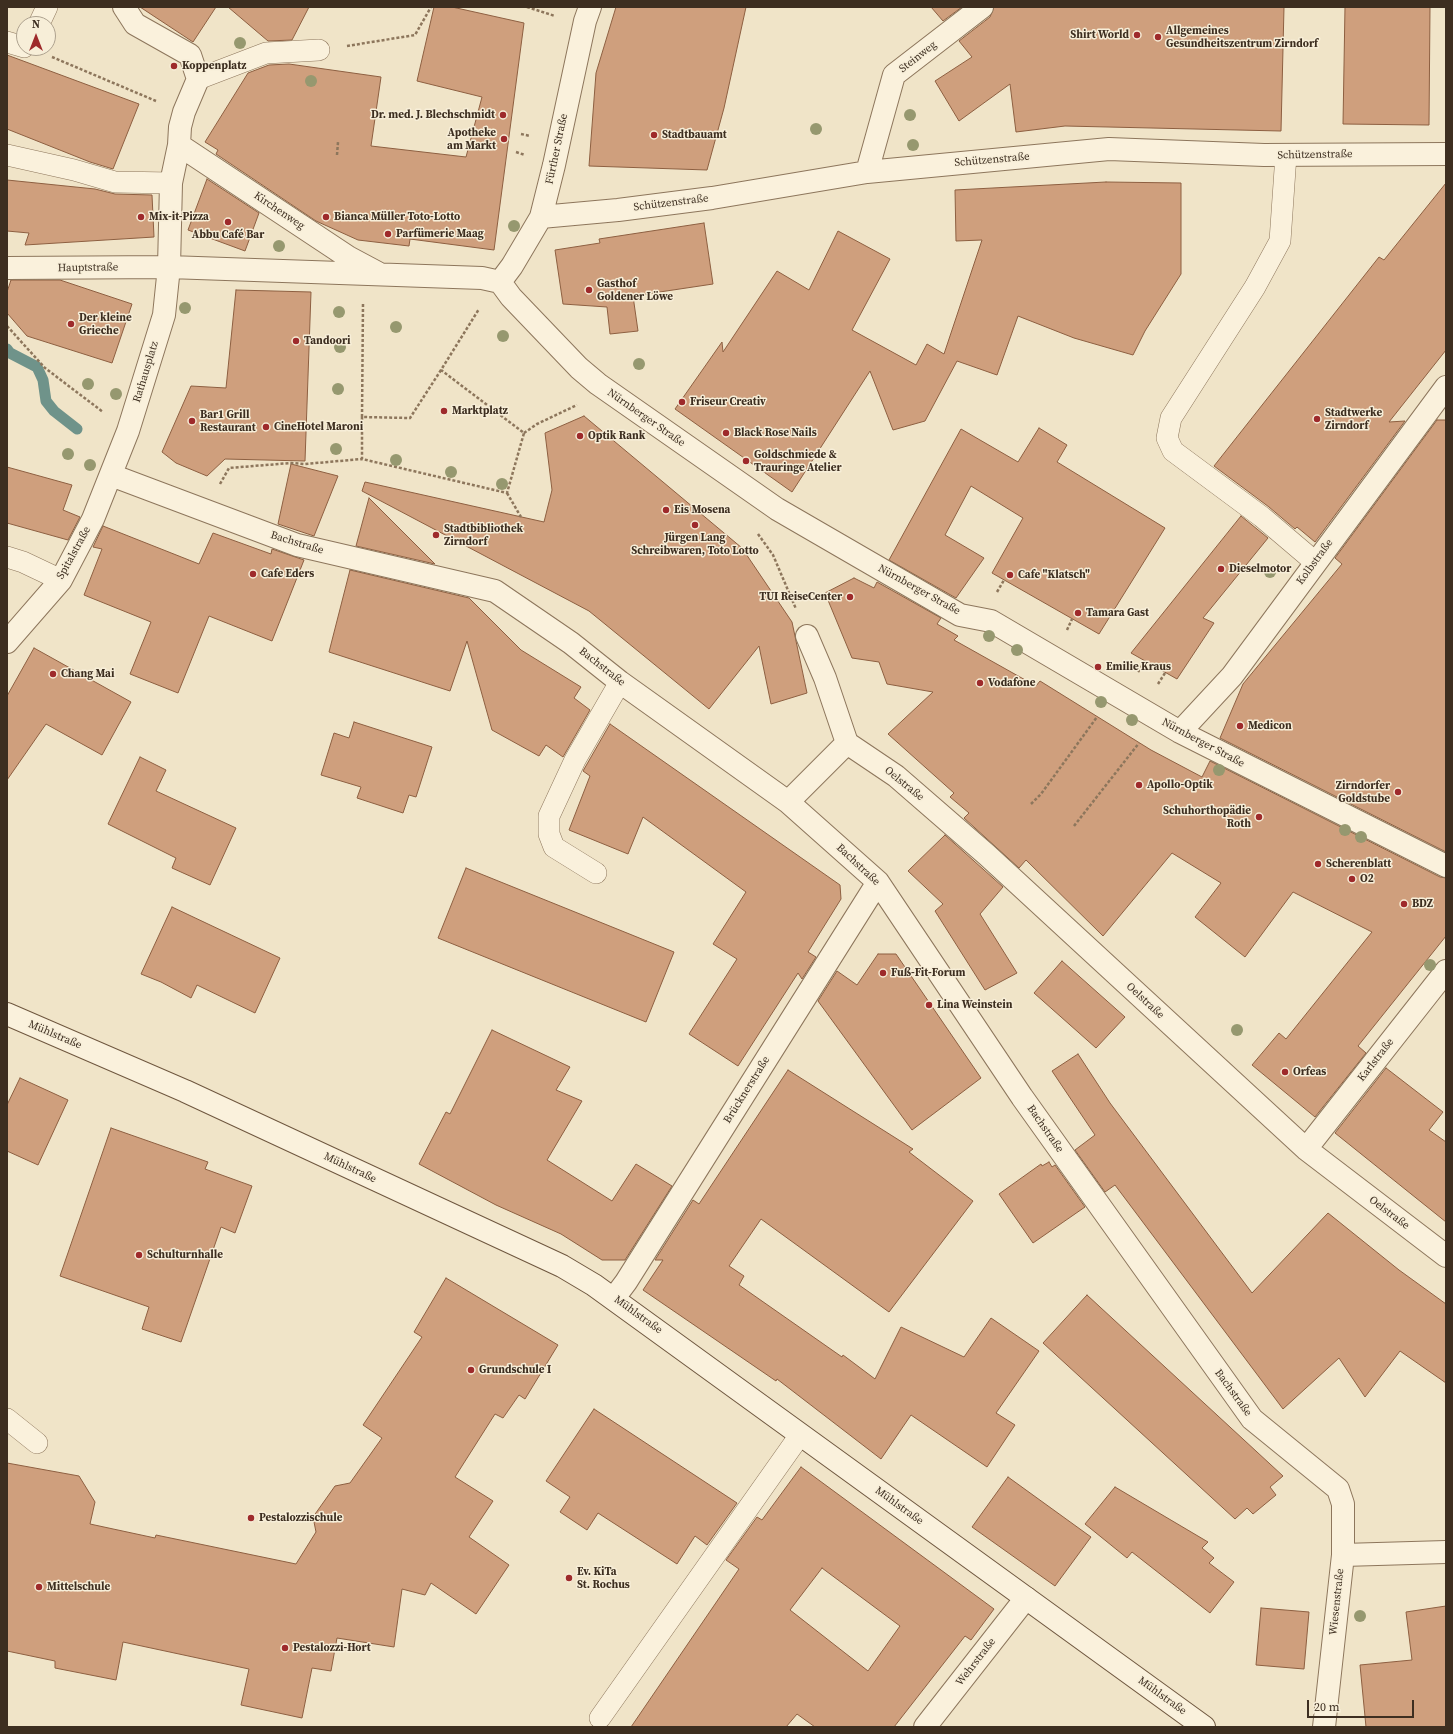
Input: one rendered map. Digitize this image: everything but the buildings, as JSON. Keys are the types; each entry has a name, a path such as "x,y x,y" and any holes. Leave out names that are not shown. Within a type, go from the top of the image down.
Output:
{"street":[{"path":"124,7 135,24 190,54 198,79 184,112 180,127 179,145 171,183 169,267 482,278 500,282"},
{"name":"Fürther Straße","path":"500,282 512,266 541,217 554,165 585,20 590,7"},
{"name":"Steinweg","path":"867,172 894,75 982,7"},
{"name":"Kirchenweg","path":"179,145 348,257 372,275"},
{"name":"Schützenstraße","path":"541,217 618,210 712,198 867,172 1109,149 1286,155 1446,154"},
{"name":"Hauptstraße","path":"7,268 169,267"},
{"name":"Rathausplatz","path":"110,474 128,431 164,315 169,267"},
{"name":"Nürnberger Straße","path":"500,282 516,302 579,368 598,384 776,509 960,615 991,621 1180,732 1446,866"},
{"name":"Kolbstraße","path":"1180,732 1232,676 1314,562 1446,387"},
{"name":"Spitalstraße","path":"7,642 61,580 93,519 110,474"},
{"name":"Bachstraße","path":"110,474 297,545 495,591 571,643 620,682 788,802 878,882 1022,1097 1252,1419 1338,1489 1342,1504 1342,1556"},
{"path":"788,802 846,743 825,678 807,636"},
{"name":"Oelstraße","path":"846,743 896,776 987,854 1306,1149 1446,1256"},
{"name":"Brücknerstraße","path":"614,1298 630,1276 878,882"},
{"name":"Karlstraße","path":"1306,1149 1446,971"},
{"name":"Mühlstraße","path":"7,1014 185,1091 562,1266 614,1298 800,1435 1204,1727"},
{"name":"Wiesenstraße","path":"1324,1727 1342,1556 1446,1552"},
{"name":"Wehrstraße","path":"925,1727 1026,1598"}],"lane":[{"path":"198,79 266,53 319,50"},
{"path":"7,155 74,170 115,182 171,183"},
{"path":"1286,155 1280,241 1255,287 1171,418 1167,438 1172,451 1262,518 1314,562"},
{"path":"7,557 23,562 61,580"},
{"path":"596,873 554,847 549,834 549,816 575,760 620,682"},
{"path":"7,1419 37,1443"},
{"path":"600,1718 779,1462 800,1435"}],"path":[{"path":"319,50 415,35 431,7"},
{"path":"50,56 184,112"},
{"path":"520,134 530,136"},
{"path":"336,155 338,142"},
{"path":"516,152 526,155"},
{"path":"362,459 362,417 372,275"},
{"path":"362,417 410,418 479,309"},
{"path":"7,326 45,368 104,413"},
{"path":"441,370 524,433"},
{"path":"506,493 524,433 537,424 577,405"},
{"path":"219,487 229,468 362,459 506,493 521,517"},
{"path":"773,555 807,636"},
{"path":"1065,633 1072,620"},
{"path":"1031,804 1041,794 1101,711"},
{"path":"1074,826 1143,738"}],"waterway":[{"path":"7,349 10,353 37,367 43,380 46,401 54,411 77,429"}],"place":[{"name":"Shirt World","path":"1137,35"},
{"name":"Allgemeines Gesundheitszentrum Zirndorf","path":"1158,37"},
{"name":"Koppenplatz","path":"174,66"},
{"name":"Dr. med. J. Blechschmidt","path":"503,115"},
{"name":"Stadtbauamt","path":"654,135"},
{"name":"Apotheke am Markt","path":"504,139"},
{"name":"Mix-it-Pizza","path":"141,217"},
{"name":"Bianca Müller Toto-Lotto","path":"326,217"},
{"name":"Abbu Café Bar","path":"228,222"},
{"name":"Parfümerie Maag","path":"388,234"},
{"name":"Gasthof Goldener Löwe","path":"589,290"},
{"name":"Der kleine Grieche","path":"71,324"},
{"name":"Tandoori","path":"296,341"},
{"name":"Friseur Creativ","path":"682,402"},
{"name":"Marktplatz","path":"444,411"},
{"name":"Stadtwerke Zirndorf","path":"1317,419"},
{"name":"Bar1 Grill Restaurant","path":"192,421"},
{"name":"CineHotel Maroni","path":"266,427"},
{"name":"Black Rose Nails","path":"726,433"},
{"name":"Optik Rank","path":"580,436"},
{"name":"Goldschmiede & Trauringe Atelier","path":"746,461"},
{"name":"Eis Mosena","path":"666,510"},
{"name":"Jürgen Lang Schreibwaren, Toto Lotto","path":"695,525"},
{"name":"Stadtbibliothek Zirndorf","path":"436,535"},
{"name":"Dieselmotor","path":"1221,569"},
{"name":"Cafe Eders","path":"253,574"},
{"name":"Cafe \"Klatsch\"","path":"1010,575"},
{"name":"TUI ReiseCenter","path":"850,597"},
{"name":"Tamara Gast","path":"1078,613"},
{"name":"Emilie Kraus","path":"1098,667"},
{"name":"Chang Mai","path":"53,674"},
{"name":"Vodafone","path":"980,683"},
{"name":"Medicon","path":"1240,726"},
{"name":"Apollo-Optik","path":"1139,785"},
{"name":"Zirndorfer Goldstube","path":"1398,792"},
{"name":"Schuhorthopädie Roth","path":"1259,817"},
{"name":"Scherenblatt","path":"1318,864"},
{"name":"O2","path":"1352,879"},
{"name":"BDZ","path":"1404,904"},
{"name":"Fuß-Fit-Forum","path":"883,973"},
{"name":"Lina Weinstein","path":"929,1005"},
{"name":"Orfeas","path":"1285,1072"},
{"name":"Schulturnhalle","path":"139,1255"},
{"name":"Grundschule I","path":"471,1370"},
{"name":"Pestalozzischule","path":"251,1518"},
{"name":"Ev. KiTa St. Rochus","path":"569,1578"},
{"name":"Mittelschule","path":"39,1587"},
{"name":"Pestalozzi-Hort","path":"285,1648"}]}
